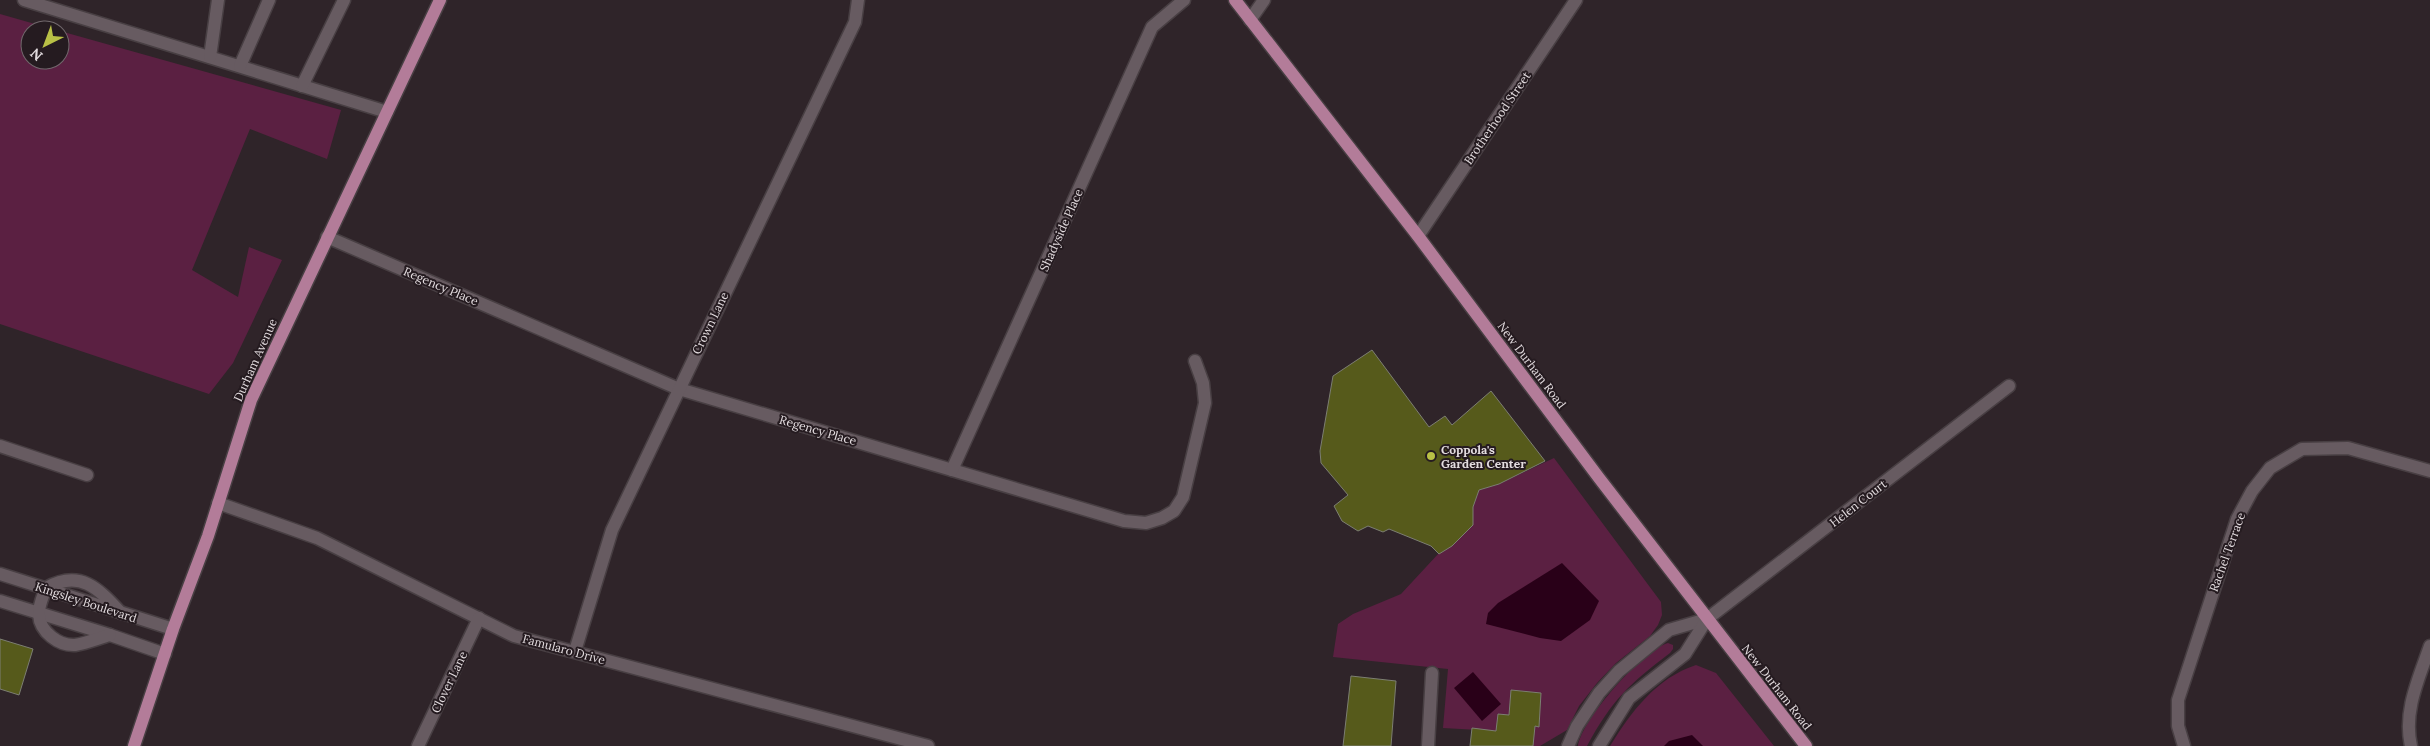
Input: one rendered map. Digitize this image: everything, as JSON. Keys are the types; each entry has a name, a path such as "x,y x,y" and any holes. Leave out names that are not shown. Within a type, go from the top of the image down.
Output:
{"main road":[{"name":"Durham Avenue","path":"134,746 218,503 251,400 440,0"},
{"name":"New Durham Road","path":"1235,0 1418,236 1707,619 1806,746"}],"street":[{"path":"24,0 387,112"},
{"path":"210,56 218,0"},
{"path":"240,66 269,0"},
{"path":"302,86 344,0"},
{"name":"Crown Lane","path":"575,651 612,530 855,22 858,0"},
{"name":"Shadyside Place","path":"952,470 1152,28 1184,0"},
{"path":"1250,20 1264,0"},
{"name":"Brotherhood Street","path":"1418,236 1576,0"},
{"name":"Regency Place","path":"327,237 678,389 1124,521 1146,523 1162,518 1174,511 1183,497 1205,403 1203,383 1194,361"},
{"name":"Helen Court","path":"1707,619 2008,386"},
{"path":"0,446 87,474"},
{"name":"Rachel Terrace","path":"2184,746 2178,726 2178,700 2236,519 2252,491 2270,468 2302,449 2348,448 2430,472"},
{"name":"Famularo Drive","path":"218,503 317,538 514,636 928,746"},
{"name":"Kingsley Boulevard","path":"0,574 173,629"},
{"path":"110,634 76,645 64,644 48,634 40,623 38,613 46,588 68,580 85,582 96,588 120,612"},
{"name":"Kingsley Boulevard","path":"0,601 110,634 165,654"},
{"name":"Clover Lane","path":"418,746 480,618"},
{"path":"1568,746 1577,726 1599,693 1619,671 1669,630 1707,619"},
{"path":"1600,746 1629,698 1685,654 1707,619"},
{"path":"2411,746 2408,734 2410,705 2430,646"},
{"path":"1428,746 1432,673"}],"shaded area":[{"path":"0,14 21,20 20,70 70,70 70,34 341,110 327,159 250,129 192,270 238,297 249,247 282,260 233,363 209,394 0,324"},
{"path":"1554,458 1661,602 1662,615 1650,636 1616,663 1597,683 1579,706 1567,730 1540,746 1532,746 1535,726 1539,727 1541,693 1511,690 1509,715 1496,731 1443,728 1448,669 1333,657 1338,624 1353,614 1401,594 1439,553 1473,507 1479,490 1499,484"},
{"path":"1562,563 1599,601 1590,620 1561,641 1540,638 1486,624 1488,613 1498,603"},
{"path":"1668,643 1673,645 1670,653 1643,674 1622,694 1605,716 1587,746 1578,746 1590,720 1615,687 1644,658 1657,648"},
{"path":"1696,665 1716,673 1774,746 1610,746 1636,709 1657,687 1669,678"},
{"path":"1473,672 1501,704 1482,721 1454,688"},
{"path":"1692,735 1703,746 1664,746 1669,741"}],"building":[{"name":"Coppola's Garden Center","path":"1372,350 1429,427 1445,416 1452,425 1491,391 1545,461 1499,484 1479,490 1473,507 1473,525 1452,546 1439,554 1431,546 1389,529 1383,532 1368,526 1358,531 1342,521 1334,506 1348,495 1321,463 1320,451 1333,376"},
{"path":"0,639 33,649 19,695 0,689"},
{"path":"1351,676 1396,681 1391,746 1343,746"},
{"path":"1511,690 1541,693 1539,727 1535,726 1533,746 1470,746 1472,728 1496,731 1498,714 1509,715"}],"place":[{"name":"Coppola's Garden Center","path":"1431,456"}]}
